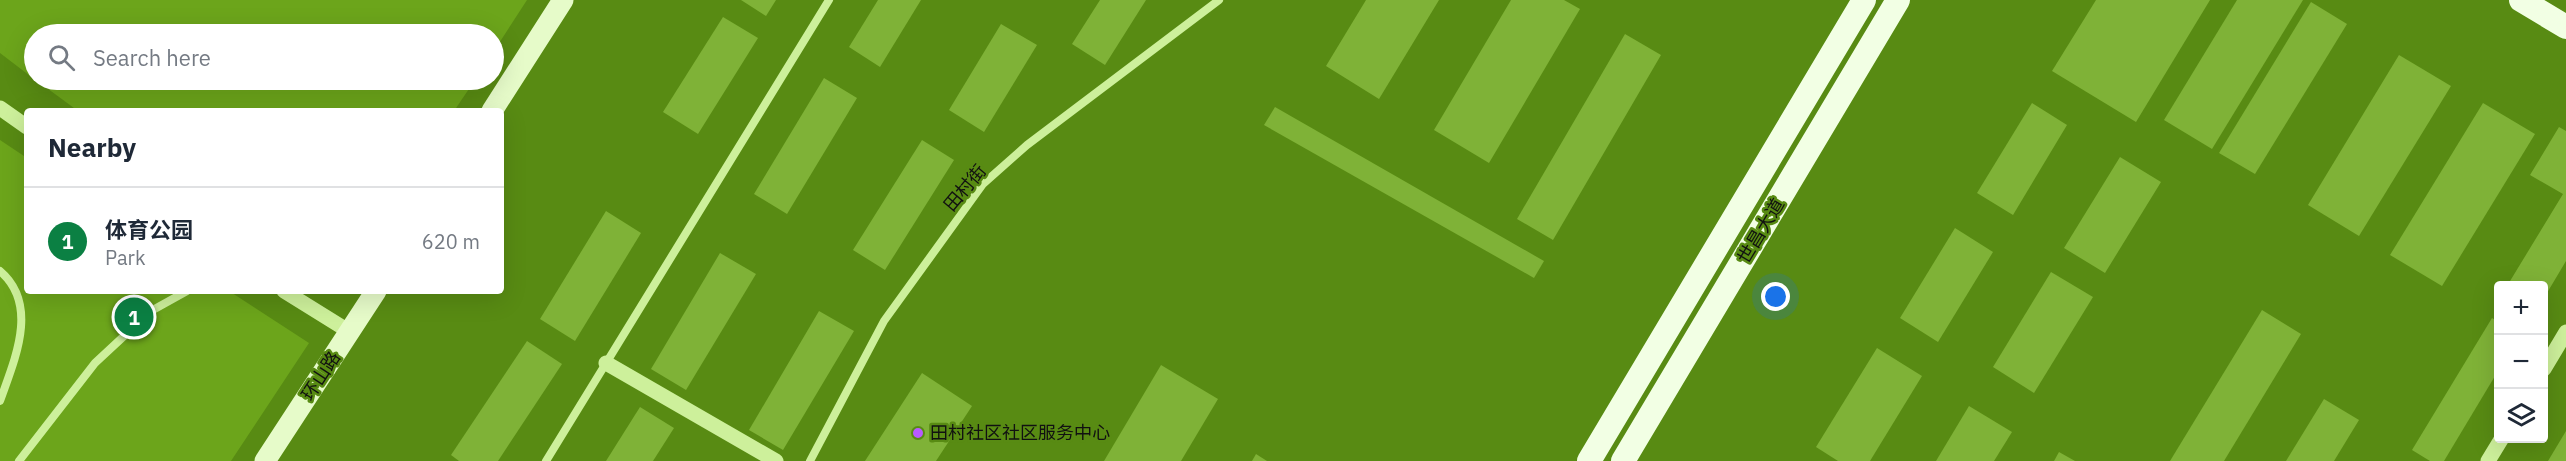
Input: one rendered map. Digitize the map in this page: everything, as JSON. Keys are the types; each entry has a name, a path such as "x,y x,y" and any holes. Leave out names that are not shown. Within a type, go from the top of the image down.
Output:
{"main road":[{"path":"494,108 563,0"},
{"name":"世昌大道","path":"1590,461 1864,0"},
{"name":"世昌大道","path":"1623,461 1898,0"},
{"path":"2521,0 2566,27"},
{"name":"环山路","path":"265,461 374,294"}],"street":[{"path":"0,108 24,125"},
{"path":"289,294 350,332"},
{"path":"2548,362 2566,332"},
{"path":"606,363 776,461"},
{"path":"2488,461 2499,443"}],"lane":[{"path":"546,461 829,0"},
{"name":"田村街","path":"810,461 885,321 983,184 1028,145 1219,0"},
{"path":"0,271 10,280 22,316 20,343 0,401"},
{"path":"19,461 95,363 151,311 182,294"}],"green space":[{"path":"0,0 527,0 504,36 504,24 24,24 24,71 0,53"},
{"path":"50,90 468,90 456,108 74,108"},
{"path":"0,140 24,156 24,294 234,294 309,343 231,461 0,461"}],"building":[{"path":"741,0 776,0 766,16"},
{"path":"878,0 921,0 880,67 849,47"},
{"path":"1100,0 1146,0 1105,65 1072,44"},
{"path":"1366,0 1439,0 1379,99 1326,66"},
{"path":"1511,0 1564,0 1580,9 1489,163 1434,130"},
{"path":"2096,0 2210,0 2136,122 2052,71"},
{"path":"2237,0 2303,0 2212,149 2164,120"},
{"path":"2311,2 2347,24 2255,174 2219,153"},
{"path":"723,17 758,38 698,134 663,112"},
{"path":"1001,24 1037,45 984,132 949,110"},
{"path":"1625,34 1661,55 1553,240 1517,219"},
{"path":"2399,55 2451,86 2359,236 2308,205"},
{"path":"824,78 857,98 787,214 754,194"},
{"path":"2032,103 2067,125 2013,215 1977,193"},
{"path":"2483,103 2535,134 2442,286 2390,255"},
{"path":"1275,107 1544,261 1534,278 1264,125"},
{"path":"2559,127 2566,131 2566,261 2548,291 2548,281 2510,281 2563,194 2530,175"},
{"path":"922,140 954,160 885,270 853,250"},
{"path":"2120,157 2161,182 2105,273 2064,248"},
{"path":"606,211 641,233 575,341 540,319"},
{"path":"1955,228 1993,252 1938,342 1900,318"},
{"path":"720,253 756,274 686,390 651,369"},
{"path":"2051,272 2093,297 2034,393 1993,367"},
{"path":"2262,310 2301,334 2224,461 2170,461"},
{"path":"819,311 854,331 783,450 749,430"},
{"path":"2492,318 2494,319 2494,378 2444,461 2430,461 2412,450"},
{"path":"527,341 562,364 498,461 459,461 451,455"},
{"path":"1877,348 1922,376 1870,461 1838,461 1816,447"},
{"path":"1161,365 1218,399 1181,461 1104,461"},
{"name":"田村社区社区服务中心","path":"922,373 972,406 936,461 865,461"},
{"path":"2324,399 2359,420 2334,461 2286,461"},
{"path":"1969,406 2012,432 1994,461 1936,461"},
{"path":"640,407 674,428 653,461 606,461"},
{"path":"2566,431 2566,461 2548,461"},
{"path":"2059,452 2075,461 2054,461"},
{"path":"1256,454 1267,461 1252,461"}],"place":[{"name":"体育公园","path":"134,317"},
{"name":"田村社区社区服务中心","path":"918,433"}]}
